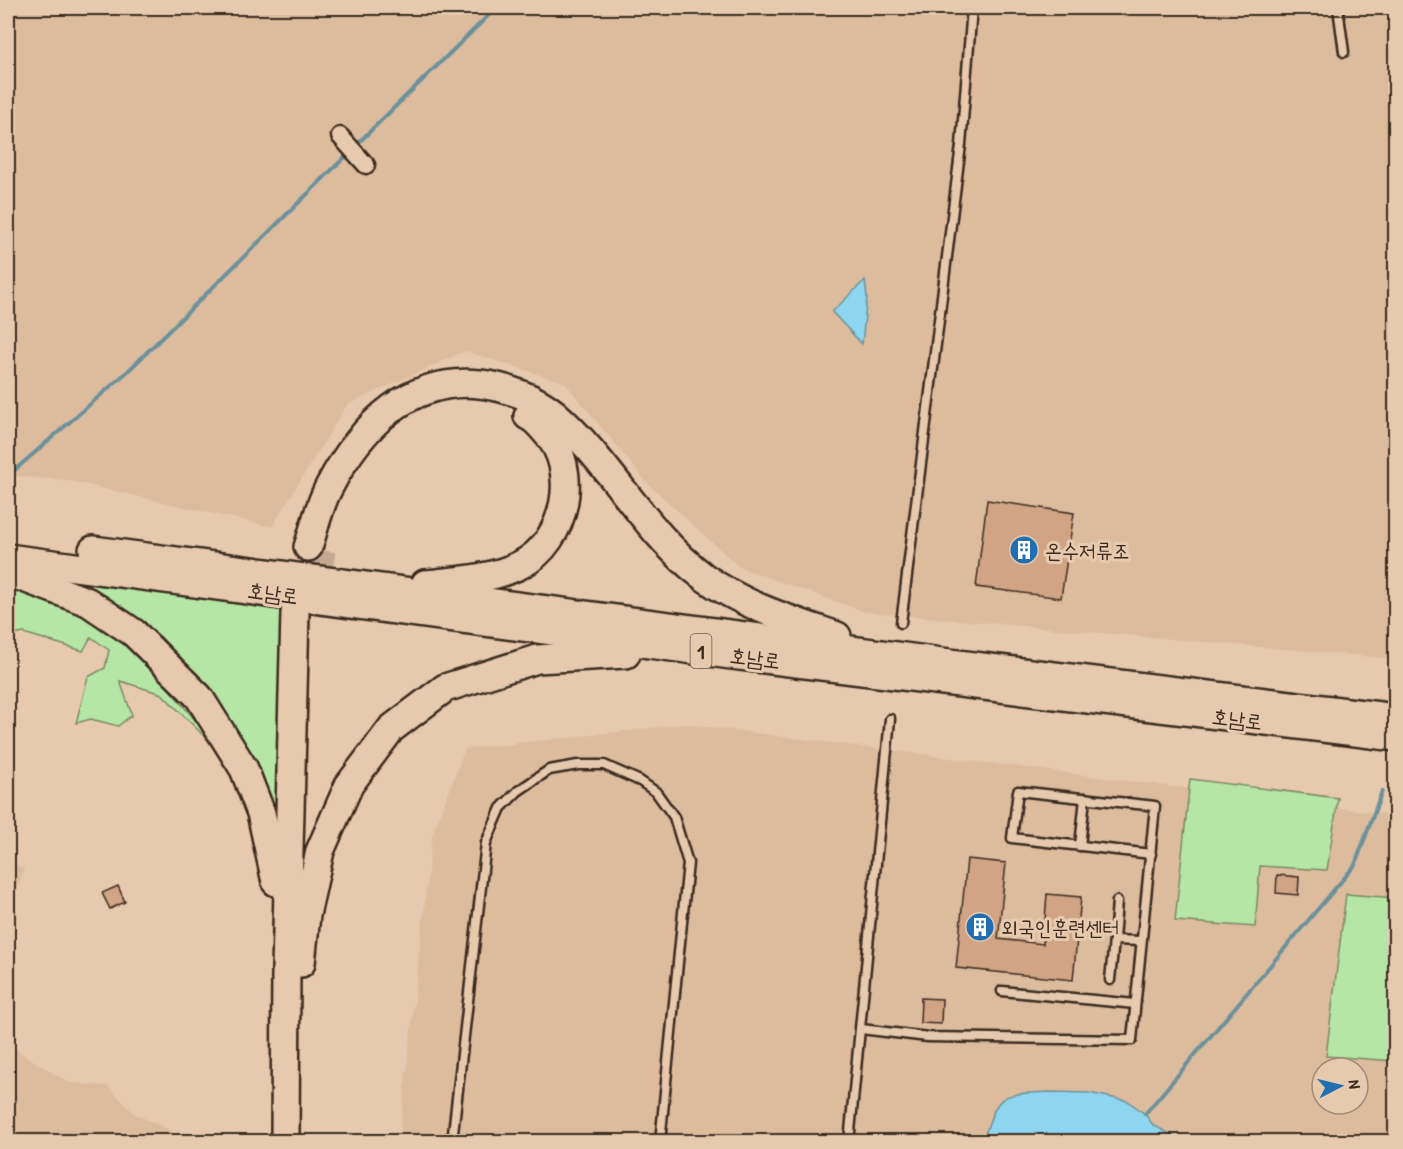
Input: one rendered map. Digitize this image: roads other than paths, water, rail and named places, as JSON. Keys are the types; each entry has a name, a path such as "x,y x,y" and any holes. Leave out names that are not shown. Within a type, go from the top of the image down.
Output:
{"highway":[{"path":"357,584 426,584 492,574 521,565 549,540 565,502 565,466 554,440 532,417 500,402 465,398 436,402 405,417 381,438 351,478 315,548 328,488 365,430 385,412 433,388 462,382 495,386 522,395 553,412 589,449 659,538 704,577 740,601 858,643 942,662"},
{"name":"호남로","path":"8,539 942,662 1395,718"},
{"name":"호남로","path":"8,558 731,655 1395,737"},
{"path":"8,572 88,602 134,633 199,697 244,769 261,813 293,966 299,1142"},
{"path":"285,1142 304,730 303,614"},
{"path":"293,966 320,851 349,785 391,729 445,688 537,659 599,654 731,655"}],"street":[{"path":"340,136 366,165"}],"lane":[{"path":"901,623 961,145 972,8"},
{"path":"1338,8 1344,52"},
{"path":"849,1142 890,719"},
{"path":"452,1142 486,843 501,807 518,791 549,770 578,765 604,765 640,781 656,792 674,817 688,863 660,1142"},
{"path":"861,1029 928,1037 1132,1040 1141,941 1151,854 1155,806 1018,791 1012,838 1151,854"},
{"path":"1080,846 1085,798"},
{"path":"1110,980 1117,901"},
{"path":"1114,940 1141,941"},
{"path":"1002,991 1135,1004"}],"water":[{"path":"865,280 867,297 862,344 832,312"},
{"path":"1050,1092 1089,1093 1128,1101 1145,1114 1153,1125 1183,1141 983,1141 993,1113 1003,1099 1010,1095"}],"waterway":[{"path":"356,145 496,8"},
{"path":"8,476 127,372 349,153"},
{"path":"1145,1114 1355,865 1382,791"}],"tunnel":[{"path":"311,615 322,550"}],"place":[{"name":"온수저류조","path":"1024,550"},
{"name":"외국인훈련센터","path":"980,927"}]}
